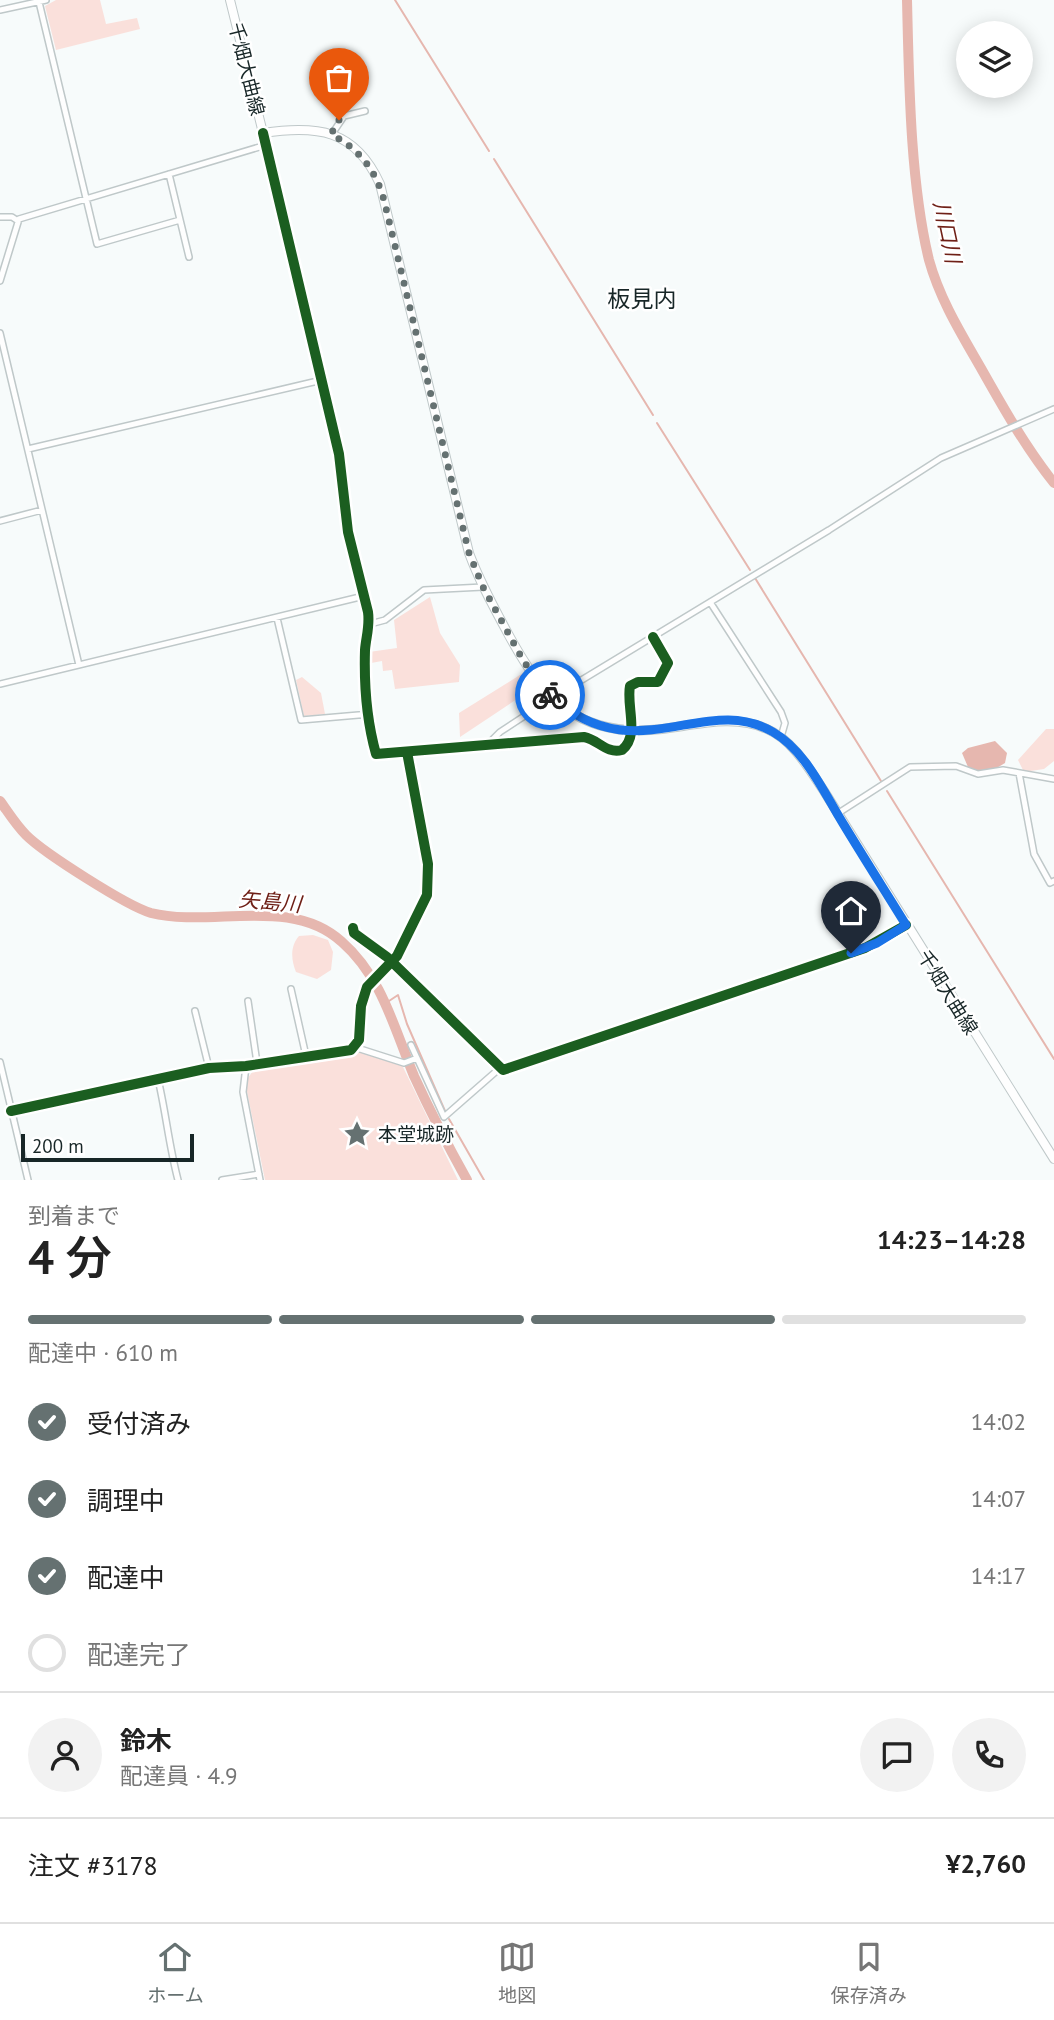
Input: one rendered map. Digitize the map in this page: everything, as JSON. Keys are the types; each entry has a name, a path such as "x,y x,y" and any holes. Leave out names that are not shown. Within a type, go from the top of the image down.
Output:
{"main road":[{"name":"千畑大曲線","path":"230,0 263,133 305,128 331,134 364,158 380,184 469,553 483,587 524,662 552,698 595,726 633,732 736,722 758,725 781,737 804,763 1054,1158"}],"street":[{"path":"0,10 43,1 97,244 180,220"},
{"path":"331,134 344,116 365,111"},
{"path":"263,133 339,454 348,532 370,624 365,649 376,754 584,737 616,751 628,746 633,732 628,698 631,686 638,682 658,681 667,663 653,637"},
{"path":"18,221 266,145"},
{"path":"169,174 189,257"},
{"path":"0,217 12,217 18,221"},
{"path":"0,281 18,221"},
{"path":"0,333 79,666"},
{"path":"28,449 321,380"},
{"path":"487,745 500,732 552,698 941,458 1054,409"},
{"path":"0,521 42,510"},
{"path":"370,624 385,620 424,590 483,587"},
{"path":"0,684 364,596"},
{"path":"710,602 781,712 785,723 781,737"},
{"path":"277,618 301,720 370,714"},
{"path":"11,1111 209,1068 341,1054 354,1047 359,1040 362,999 377,974 393,962 409,926 426,901 429,876 415,779 407,752"},
{"path":"837,814 910,767 956,766 978,774 1003,770 1054,779"},
{"path":"1019,773 1034,854 1050,883 1054,881"},
{"path":"353,928 354,933 393,962 500,1068 507,1069 865,948 906,925"},
{"path":"291,989 306,1056"},
{"path":"248,1001 257,1063"},
{"path":"195,1011 209,1068"},
{"path":"411,1045 447,1126"},
{"path":"354,1047 406,1063 417,1058"},
{"path":"0,1062 28,1180"},
{"path":"222,1180 260,1177 243,1092 246,1066"},
{"path":"444,1117 500,1068"},
{"path":"158,1079 167,1115 168,1143 178,1180"}],"shaded area":[{"path":"56,0 100,0 106,24 137,18 140,29 56,50 45,6"},
{"path":"430,597 440,633 460,665 459,682 395,689 392,670 383,671 382,661 371,663 369,652 397,648 394,620"},
{"path":"523,673 532,689 460,737 459,713"},
{"path":"302,677 321,693 325,714 304,716 296,680"},
{"path":"1046,729 1054,729 1054,761 1044,769 1024,772 1018,760"},
{"path":"995,741 1007,753 1005,763 995,769 973,771 968,767 962,753 968,748"},
{"path":"313,935 328,940 333,952 331,970 317,979 296,972 292,958 294,944 299,936"},
{"path":"359,1051 402,1065 458,1180 265,1180 245,1082 255,1068 338,1059"}],"waterway":[{"path":"395,0 489,151"},
{"name":"川口川","path":"907,0 914,165 929,260 939,289 959,330 1016,428 1054,483"},
{"path":"494,159 653,415"},
{"path":"657,423 750,570"},
{"path":"755,578 881,781"},
{"path":"887,791 1054,1059"},
{"name":"矢島川","path":"0,801 26,835 50,854 86,878 151,913 174,917 275,916 322,928 342,942 367,971 386,1004 414,1076 467,1180"},
{"path":"386,1003 398,995 407,1024 445,1111"},
{"path":"449,1119 484,1180"}],"cycle path":[{"path":"263,133 339,454 348,532 368,612 366,689 370,729 376,754 584,737 611,750 622,750 630,737 630,686 638,682 658,682 668,663 653,637"},
{"path":"11,1111 209,1068 246,1066 351,1050 359,1040 361,1006 367,987 397,956 427,895 428,864 407,752"},
{"path":"353,928 354,933 387,957 503,1070 865,948 906,925"}],"way so far":[{"path":"339,120 331,134 364,158 380,184 476,573 524,662 550,695"}],"place":[{"name":"本堂城跡","path":"357,1134"}],"district":[{"name":"板見内","path":"642,299"}],"route":[{"path":"550,695 584,721 606,729 641,732 713,722 736,722 758,725 781,737 824,791 906,925 877,943 851,953"}]}
